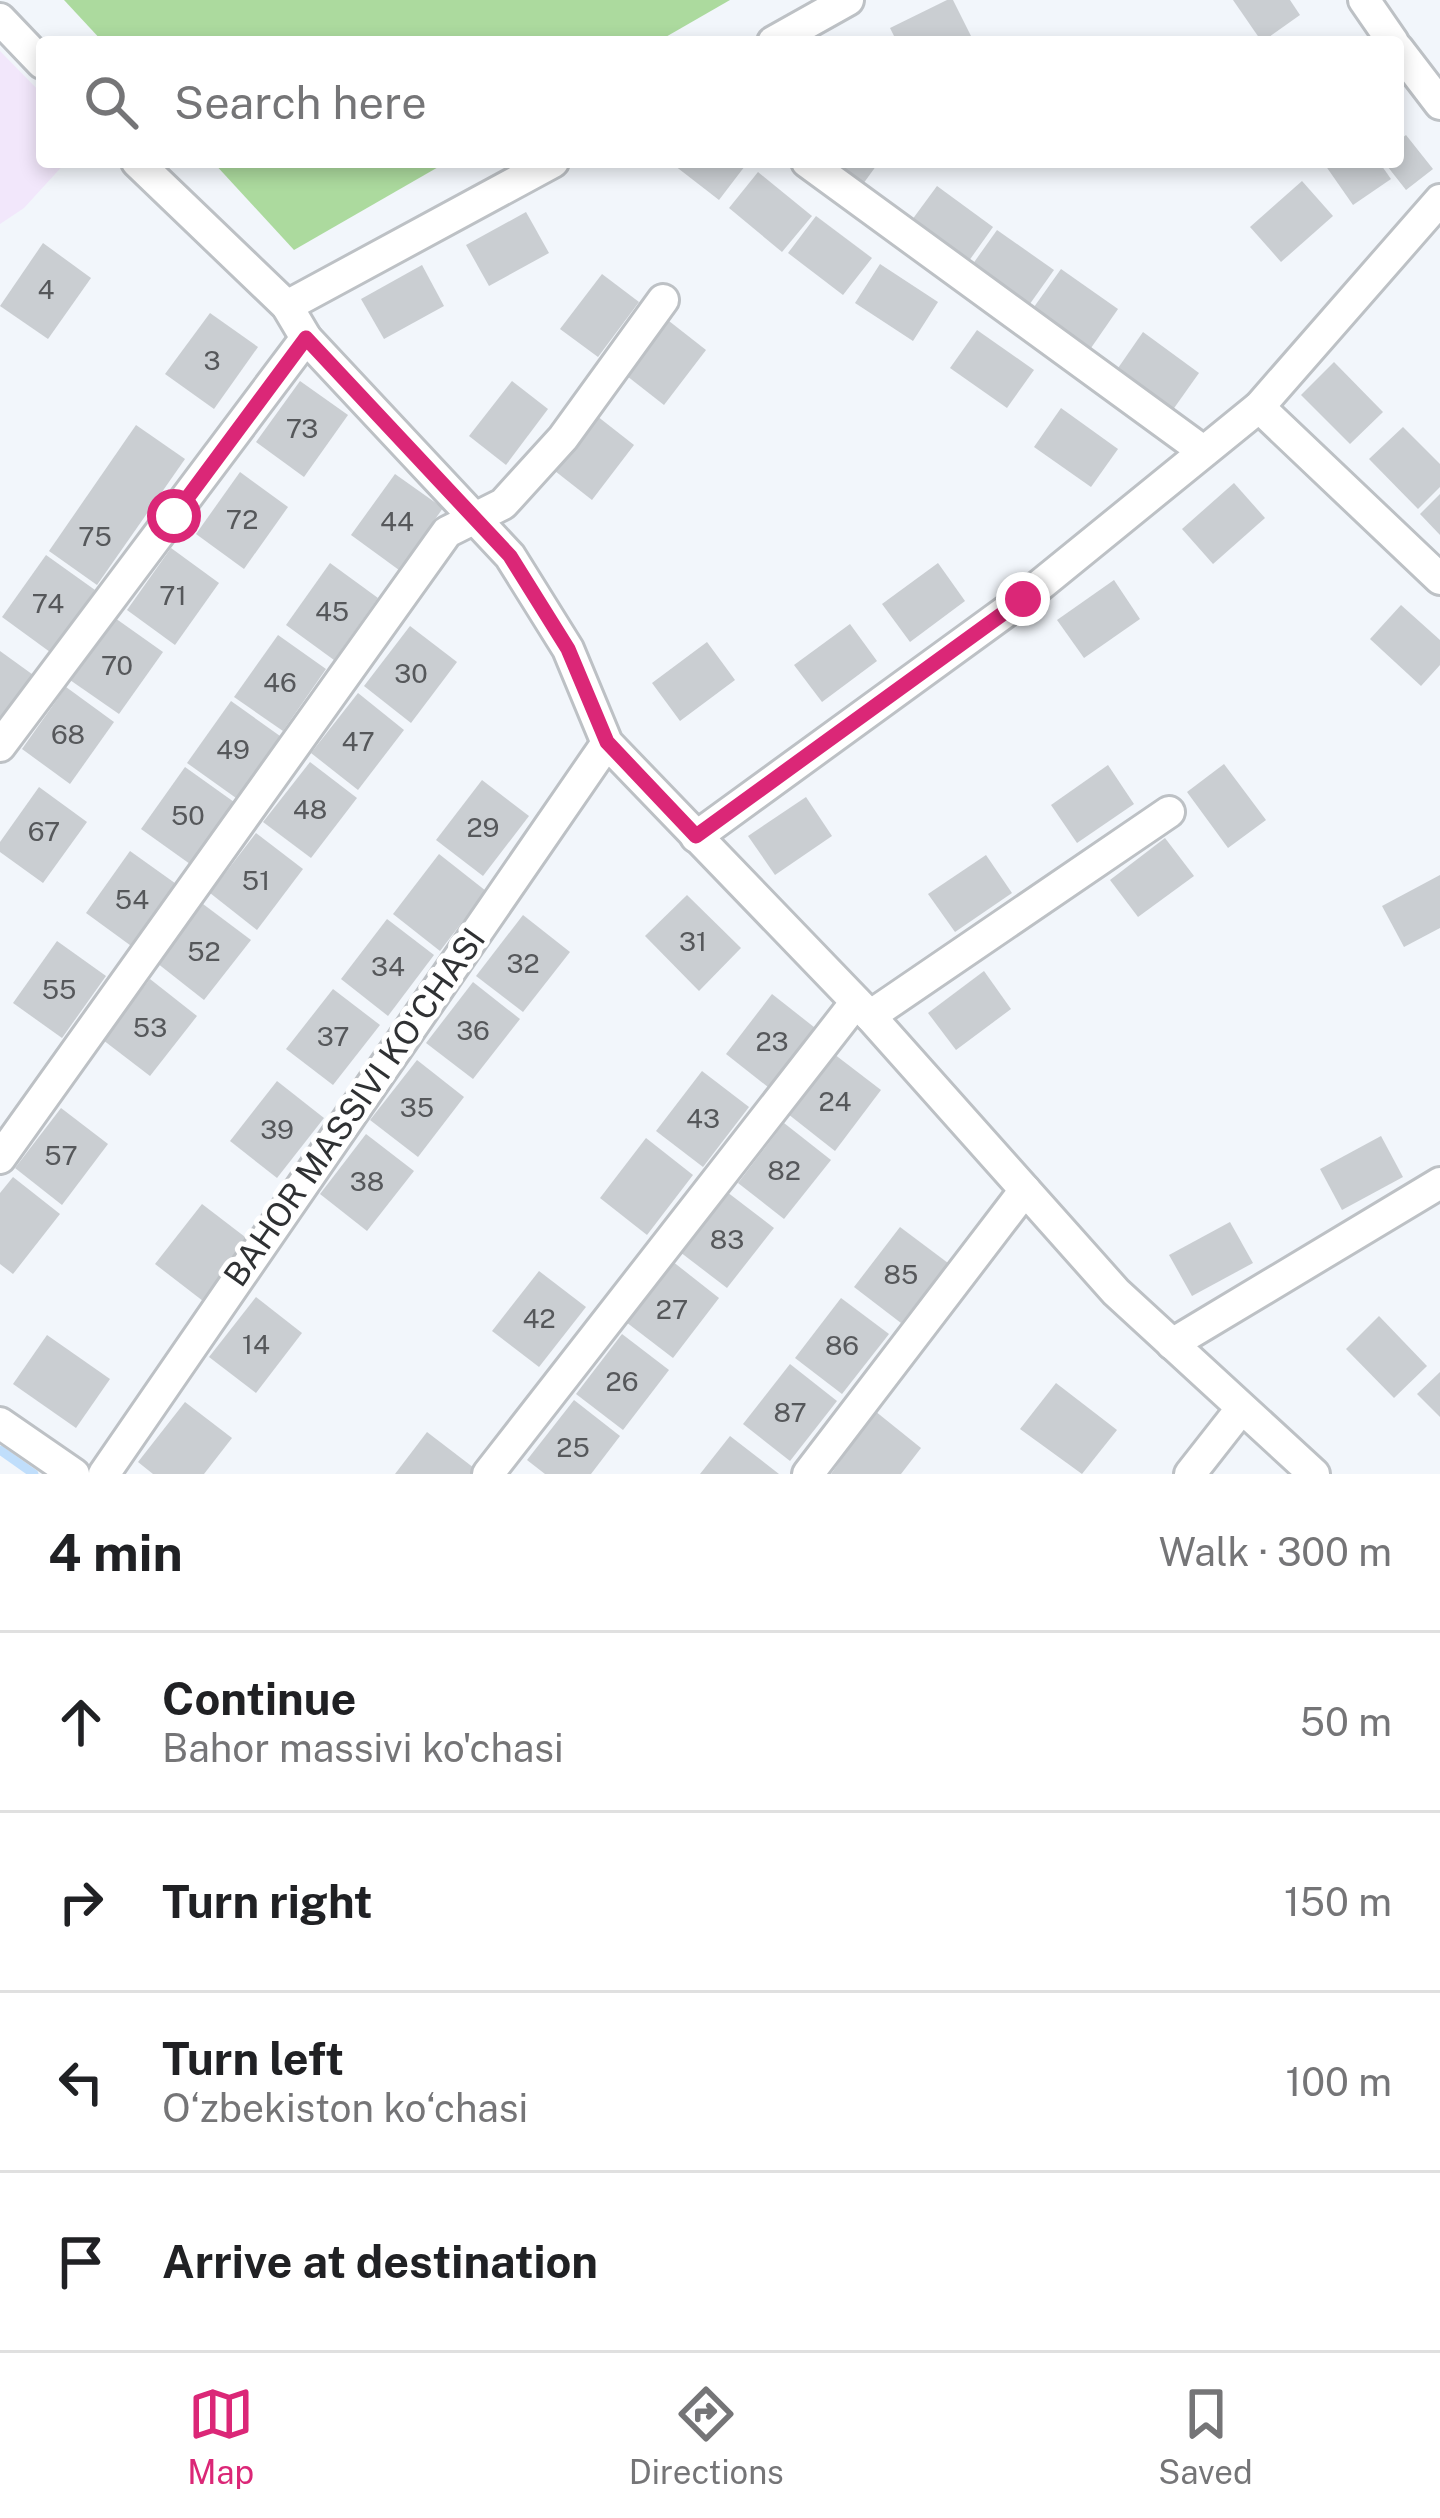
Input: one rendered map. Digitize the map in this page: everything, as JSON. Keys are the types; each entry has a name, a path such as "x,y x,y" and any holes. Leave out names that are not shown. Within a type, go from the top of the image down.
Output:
{"street":[{"path":"784,36 848,0"},
{"path":"1364,0 1389,36"},
{"path":"0,20 36,57"},
{"path":"1404,58 1440,104"},
{"path":"143,168 287,306 306,338 510,556 568,649 607,742 863,1009 1116,1292 1314,1474"},
{"path":"287,306 542,168"},
{"path":"815,168 1203,451"},
{"path":"696,836 1023,599 1259,407 1440,200"},
{"path":"0,1158 447,532 474,514 503,504 563,438 664,300"},
{"path":"0,746 306,338"},
{"path":"1259,407 1440,580"},
{"name":"BAHOR MASSIVI KO'CHASI","path":"104,1474 607,742"},
{"path":"488,1474 863,1009 1169,812"},
{"path":"1172,1344 1440,1183"},
{"path":"808,1474 1025,1190"},
{"path":"1190,1474 1241,1409"},
{"path":"0,1423 74,1474"}],"shaded area":[{"path":"0,51 36,88 36,168 61,168 24,208 0,224"}],"green space":[{"path":"64,0 730,0 667,36 97,36"},
{"path":"219,168 437,168 294,250"}],"building":[{"path":"953,0 971,36 894,36 890,28"},
{"path":"1233,0 1290,0 1300,15 1270,36 1258,36"},
{"path":"1404,136 1433,169 1406,190 1389,168 1404,168"},
{"path":"678,168 743,168 719,200"},
{"path":"840,168 875,168 863,184"},
{"path":"1327,168 1383,168 1391,179 1353,205"},
{"path":"758,172 812,216 782,252 729,208"},
{"path":"1302,181 1333,216 1281,262 1250,227"},
{"path":"937,186 993,227 966,265 909,224"},
{"path":"526,212 549,253 489,286 466,245"},
{"path":"816,216 872,258 843,295 788,253"},
{"path":"997,230 1054,270 1027,308 970,268"},
{"path":"43,243 91,278 48,339 0,306"},
{"path":"880,264 938,302 913,341 855,303"},
{"path":"422,265 444,306 384,339 361,299"},
{"path":"1061,269 1118,309 1091,348 1034,307"},
{"path":"602,274 639,302 598,357 560,329"},
{"path":"210,313 258,347 214,409 165,374"},
{"path":"669,321 706,350 664,405 627,376"},
{"path":"977,330 1034,370 1007,408 950,368"},
{"path":"1143,332 1199,373 1172,411 1116,371"},
{"path":"1334,362 1383,412 1350,444 1301,395"},
{"path":"300,381 348,415 304,477 256,442"},
{"path":"512,381 548,409 506,465 469,436"},
{"path":"1061,408 1118,449 1091,487 1034,447"},
{"path":"597,416 634,445 592,500 555,471"},
{"path":"136,425 185,459 97,585 49,551"},
{"path":"1403,427 1440,464 1440,487 1418,509 1369,459"},
{"path":"240,472 288,507 244,569 196,534"},
{"path":"395,474 443,508 399,570 351,535"},
{"path":"1234,483 1265,518 1213,564 1182,529"},
{"path":"1440,494 1440,535 1420,514"},
{"path":"171,548 219,583 175,645 127,610"},
{"path":"46,555 95,590 50,652 2,617"},
{"path":"330,563 378,598 334,660 286,625"},
{"path":"938,563 965,601 910,642 882,604"},
{"path":"1114,580 1140,619 1084,658 1057,620"},
{"path":"1401,605 1440,640 1440,665 1421,686 1370,639"},
{"path":"115,618 163,652 119,714 70,680"},
{"path":"850,624 877,661 822,702 794,665"},
{"path":"410,626 457,662 411,723 364,686"},
{"path":"278,635 326,669 283,731 234,697"},
{"path":"707,642 735,680 680,721 652,683"},
{"path":"0,651 36,677 0,728"},
{"path":"66,687 114,722 70,784 22,749"},
{"path":"358,693 404,730 358,790 311,753"},
{"path":"231,701 280,736 236,798 187,763"},
{"path":"310,762 357,798 311,858 263,822"},
{"path":"1224,764 1266,820 1228,848 1187,792"},
{"path":"1108,765 1134,804 1077,843 1051,805"},
{"path":"185,767 234,802 190,864 141,829"},
{"path":"482,780 529,816 483,876 436,840"},
{"path":"39,787 87,822 43,883 0,852 0,842"},
{"path":"806,797 832,836 775,875 748,836"},
{"path":"256,833 303,869 257,930 210,893"},
{"path":"1165,838 1194,876 1138,917 1110,880"},
{"path":"130,851 179,886 134,948 86,913"},
{"path":"439,854 486,891 440,951 393,914"},
{"path":"986,855 1012,893 955,932 928,894"},
{"path":"1440,875 1440,928 1404,947 1382,906"},
{"path":"687,895 741,948 699,991 645,936"},
{"path":"203,904 251,940 204,1000 157,963"},
{"path":"523,915 570,952 523,1012 476,976"},
{"path":"387,919 434,955 388,1016 341,979"},
{"path":"57,941 106,976 62,1038 13,1003"},
{"path":"984,971 1011,1009 956,1050 928,1013"},
{"path":"150,979 197,1016 150,1076 103,1040"},
{"path":"473,982 520,1019 473,1079 426,1043"},
{"path":"333,989 380,1025 333,1085 286,1049"},
{"path":"772,994 819,1031 773,1091 726,1054"},
{"path":"834,1054 881,1090 835,1151 788,1114"},
{"path":"417,1060 464,1097 418,1157 370,1120"},
{"path":"702,1071 749,1107 703,1167 656,1131"},
{"path":"277,1081 324,1118 277,1178 230,1141"},
{"path":"61,1108 108,1144 62,1205 15,1168"},
{"path":"784,1123 831,1160 784,1219 738,1183"},
{"path":"366,1134 414,1171 367,1231 320,1194"},
{"path":"1381,1136 1403,1177 1342,1210 1320,1169"},
{"path":"646,1138 693,1175 647,1235 600,1198"},
{"path":"13,1177 60,1214 13,1274 0,1264 0,1193"},
{"path":"727,1192 774,1228 727,1288 680,1252"},
{"path":"202,1204 249,1240 203,1301 155,1264"},
{"path":"1230,1222 1253,1263 1192,1296 1169,1255"},
{"path":"900,1227 948,1263 901,1323 854,1287"},
{"path":"672,1261 719,1298 673,1358 626,1322"},
{"path":"539,1271 586,1307 539,1367 492,1331"},
{"path":"256,1297 302,1333 256,1393 209,1357"},
{"path":"841,1298 889,1334 842,1394 795,1358"},
{"path":"1379,1316 1427,1366 1394,1398 1346,1349"},
{"path":"622,1334 669,1370 623,1430 576,1394"},
{"path":"47,1335 110,1379 76,1428 13,1384"},
{"path":"790,1364 837,1401 790,1461 743,1424"},
{"path":"1440,1372 1440,1417 1417,1394"},
{"path":"1056,1383 1117,1430 1082,1474 1020,1429"},
{"path":"574,1400 620,1436 591,1474 545,1474 527,1460"},
{"path":"185,1402 232,1438 204,1474 153,1474 138,1462"},
{"path":"875,1411 921,1448 901,1474 831,1474"},
{"path":"427,1432 474,1468 470,1474 395,1474"},
{"path":"730,1436 779,1474 700,1474"}],"waterway":[{"path":"0,1450 34,1474"}],"route":[{"path":"174,516 306,338 510,556 568,649 607,742 696,836 921,668 1023,599"}]}
